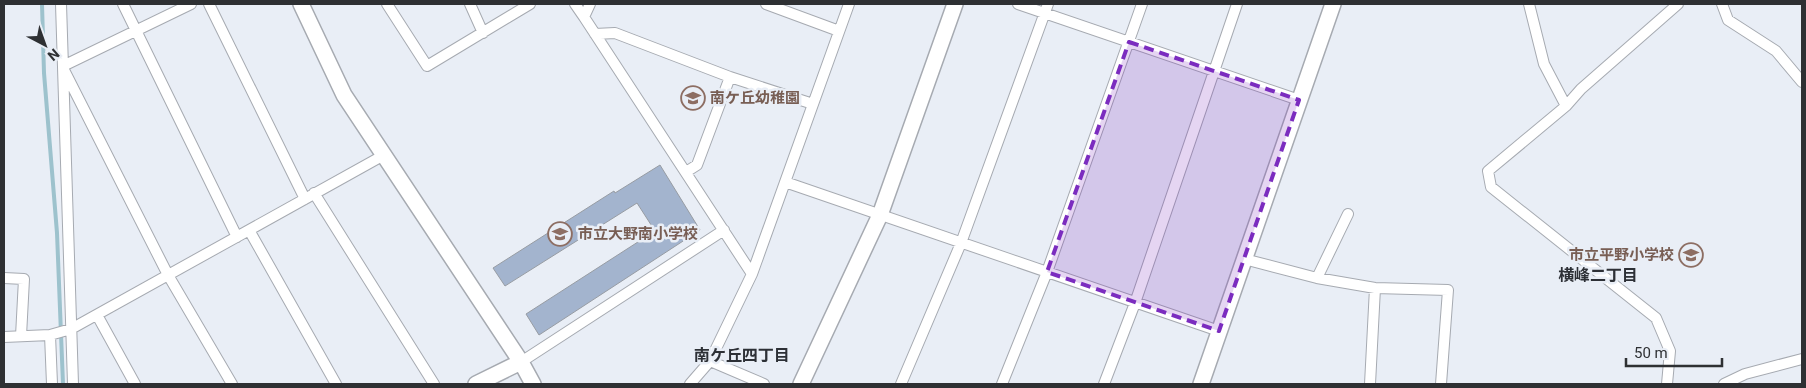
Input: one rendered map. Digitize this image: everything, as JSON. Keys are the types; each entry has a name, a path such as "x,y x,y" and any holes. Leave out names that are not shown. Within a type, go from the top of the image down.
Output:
{"street":[{"path":"61,4 73,384"},
{"path":"123,4 237,236"},
{"path":"62,66 191,4"},
{"path":"209,4 305,199"},
{"path":"301,4 344,95 533,384"},
{"path":"387,4 426,66 530,4"},
{"path":"470,4 483,33"},
{"path":"575,4 752,274"},
{"path":"584,17 590,4"},
{"path":"766,4 839,31"},
{"path":"690,384 710,361 752,274 849,4"},
{"path":"801,384 880,215 955,4"},
{"path":"1018,4 1046,8 1129,42 1299,100"},
{"path":"1002,384 1047,272 1142,4"},
{"path":"1104,384 1135,303 1237,4"},
{"path":"1201,384 1333,4"},
{"path":"1530,4 1544,64 1566,106"},
{"path":"1667,384 1670,351 1656,318 1491,187 1488,171 1566,106 1581,89 1678,4"},
{"path":"1722,4 1728,20 1776,51 1802,82"},
{"path":"901,384 961,243 1046,8"},
{"path":"595,34 615,33 730,77 813,104"},
{"path":"62,66 168,275 232,384"},
{"path":"686,172 697,165 730,77"},
{"path":"4,337 50,335 71,329 384,154"},
{"path":"785,182 1219,331"},
{"path":"314,193 434,384"},
{"path":"1318,278 1348,214"},
{"path":"249,230 336,384"},
{"path":"476,384 520,362 724,230"},
{"path":"1244,259 1318,278 1375,288 1448,290 1442,384"},
{"path":"4,278 24,278 21,336"},
{"path":"1370,384 1375,288"},
{"path":"97,315 135,384"},
{"path":"50,335 52,384"},
{"path":"1724,384 1745,374 1802,359"},
{"path":"710,361 764,384"}],"highlighted area":[{"path":"1129,42 1299,100 1219,331 1047,272"}],"building":[{"path":"660,165 700,230 539,335 526,314 655,231 637,203 505,286 493,268 614,191 615,193"}],"waterway":[{"path":"42,4 44,73 57,233 63,384"}],"place":[{"name":"南ケ丘幼稚園","path":"693,98"},
{"name":"市立大野南小学校","path":"560,234"},
{"name":"市立平野小学校","path":"1691,255"}],"district":[{"name":"横峰二丁目","path":"1598,275"},
{"name":"南ケ丘四丁目","path":"742,355"}]}
